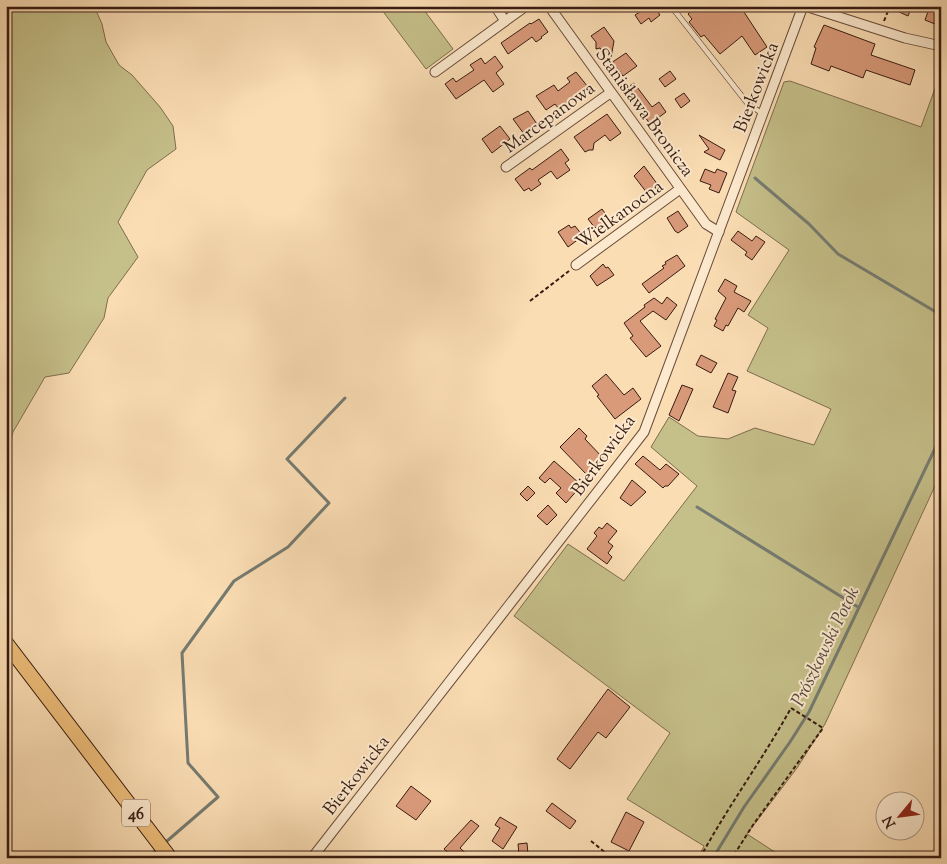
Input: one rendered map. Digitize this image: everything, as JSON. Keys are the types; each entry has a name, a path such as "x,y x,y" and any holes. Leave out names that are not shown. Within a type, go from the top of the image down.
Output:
{"main road":[{"name":"46","path":"6,643 170,858"}],"street":[{"path":"495,6 506,21"},
{"path":"434,72 526,6"},
{"name":"Stanisława Bronicza","path":"549,6 706,224 719,232"},
{"path":"804,6 941,46"},
{"name":"Bierkowicka","path":"312,858 641,438 654,410 804,6"},
{"name":"Marcepanowa","path":"506,167 610,93"},
{"name":"Wielkanocna","path":"576,265 680,189"}],"lane":[{"path":"671,6 748,104 763,114"}],"path":[{"path":"881,30 890,6"},
{"path":"530,301 576,265"},
{"path":"700,858 791,708 822,728 753,825 732,858"},
{"path":"591,841 612,858"}],"shaded area":[{"path":"6,6 94,6 102,24 106,42 119,65 132,75 160,107 173,126 176,149 147,170 118,222 138,257 108,298 104,318 69,373 45,377 13,432 10,446 6,449"},
{"path":"379,6 421,6 453,49 426,69"},
{"path":"941,72 941,473 825,724 797,768 747,834 784,858 698,858 704,846 627,799 670,733 514,616 568,544 624,581 697,486 651,447 669,417 698,436 728,439 755,428 814,445 831,409 747,371 768,328 748,315 789,250 736,212 784,82 790,81 921,127"}],"building":[{"path":"640,6 654,6 660,15 651,22 649,18 641,24 635,15 643,10"},
{"path":"697,6 740,6 767,47 755,55 742,36 720,54 704,35 701,37 689,22 692,19 688,14"},
{"path":"886,6 912,6 908,16"},
{"path":"930,6 941,6 941,21 936,20 935,24 925,20"},
{"path":"539,19 548,32 536,42 532,37 508,54 501,43"},
{"path":"824,25 875,44 871,55 915,70 910,85 866,70 863,78 831,66 829,71 811,64 816,48 814,47"},
{"path":"604,27 614,41 610,63 600,48 596,49 596,42 591,36"},
{"path":"626,53 637,66 623,76 618,69 613,72 608,65"},
{"path":"495,56 503,67 496,73 504,84 493,92 484,80 456,99 445,84 453,78 456,82 474,70 470,65 481,58 485,64"},
{"path":"670,71 676,79 665,87 659,79"},
{"path":"576,72 588,87 559,109 555,104 546,110 536,96 554,85 558,91 570,82 567,78"},
{"path":"634,83 652,107 659,102 666,112 650,124 625,89"},
{"path":"684,93 690,101 681,108 675,99"},
{"path":"528,111 537,124 524,134 513,119"},
{"path":"607,114 621,133 610,141 605,135 594,143 593,150 585,152 574,137"},
{"path":"500,126 510,139 492,153 482,139"},
{"path":"699,135 725,150 720,160 704,152 709,149"},
{"path":"561,149 569,160 565,163 570,170 557,179 551,171 538,180 541,184 531,191 529,188 524,191 515,179 530,168 532,170"},
{"path":"644,166 658,185 647,193 634,176"},
{"path":"705,169 715,173 717,169 727,173 719,193 709,189 711,185 700,181"},
{"path":"602,209 610,220 595,228 588,219"},
{"path":"678,211 688,226 678,233 667,218"},
{"path":"569,225 571,228 575,226 583,236 568,247 558,232"},
{"path":"738,231 752,241 756,236 765,242 752,260 745,255 747,252 731,240"},
{"path":"677,255 685,266 649,293 642,284 664,268 662,266 666,264 665,262"},
{"path":"603,264 614,275 597,286 590,276"},
{"path":"725,279 737,286 734,292 751,301 744,312 738,308 723,331 714,326 717,320 715,319 726,298 718,291"},
{"path":"667,297 677,305 666,320 653,311 640,321 661,346 646,357 630,338 633,336 624,323 654,298 662,304"},
{"path":"701,355 717,363 711,373 696,365"},
{"path":"728,373 738,377 732,390 736,391 728,413 713,407"},
{"path":"606,374 624,395 633,388 641,399 615,419 597,396 599,395 592,386"},
{"path":"682,385 693,389 679,421 669,415"},
{"path":"579,428 587,436 585,439 604,459 587,475 560,447"},
{"path":"643,456 660,470 666,464 679,474 668,486 663,488 635,464"},
{"path":"554,461 579,483 576,486 579,488 566,503 556,493 561,488 550,478 545,483 539,478"},
{"path":"632,480 646,492 631,506 620,498"},
{"path":"528,486 535,493 527,501 520,494"},
{"path":"548,505 557,515 547,525 537,516"},
{"path":"607,523 617,531 608,542 613,546 608,553 612,557 607,564 587,549 597,536 594,533 599,527 602,529"},
{"path":"608,689 630,707 606,738 598,732 570,769 557,759"},
{"path":"411,786 431,801 416,820 396,806"},
{"path":"552,803 576,821 570,829 546,811"},
{"path":"626,812 644,822 629,851 611,842"},
{"path":"500,817 517,827 503,849 492,841 500,828 495,825"},
{"path":"471,820 479,826 460,848 471,858 454,858 444,849"},
{"path":"527,843 528,854 519,855 518,844"}],"waterway":[{"path":"755,178 809,224 838,254 941,315"},
{"path":"167,841 218,797 188,763 182,653 234,581 288,547 329,503 287,459 345,398"},
{"name":"Prószkowski Potok","path":"713,858 744,807 809,712 941,436"},
{"path":"697,507 858,607"},
{"path":"147,858 154,852"}]}
